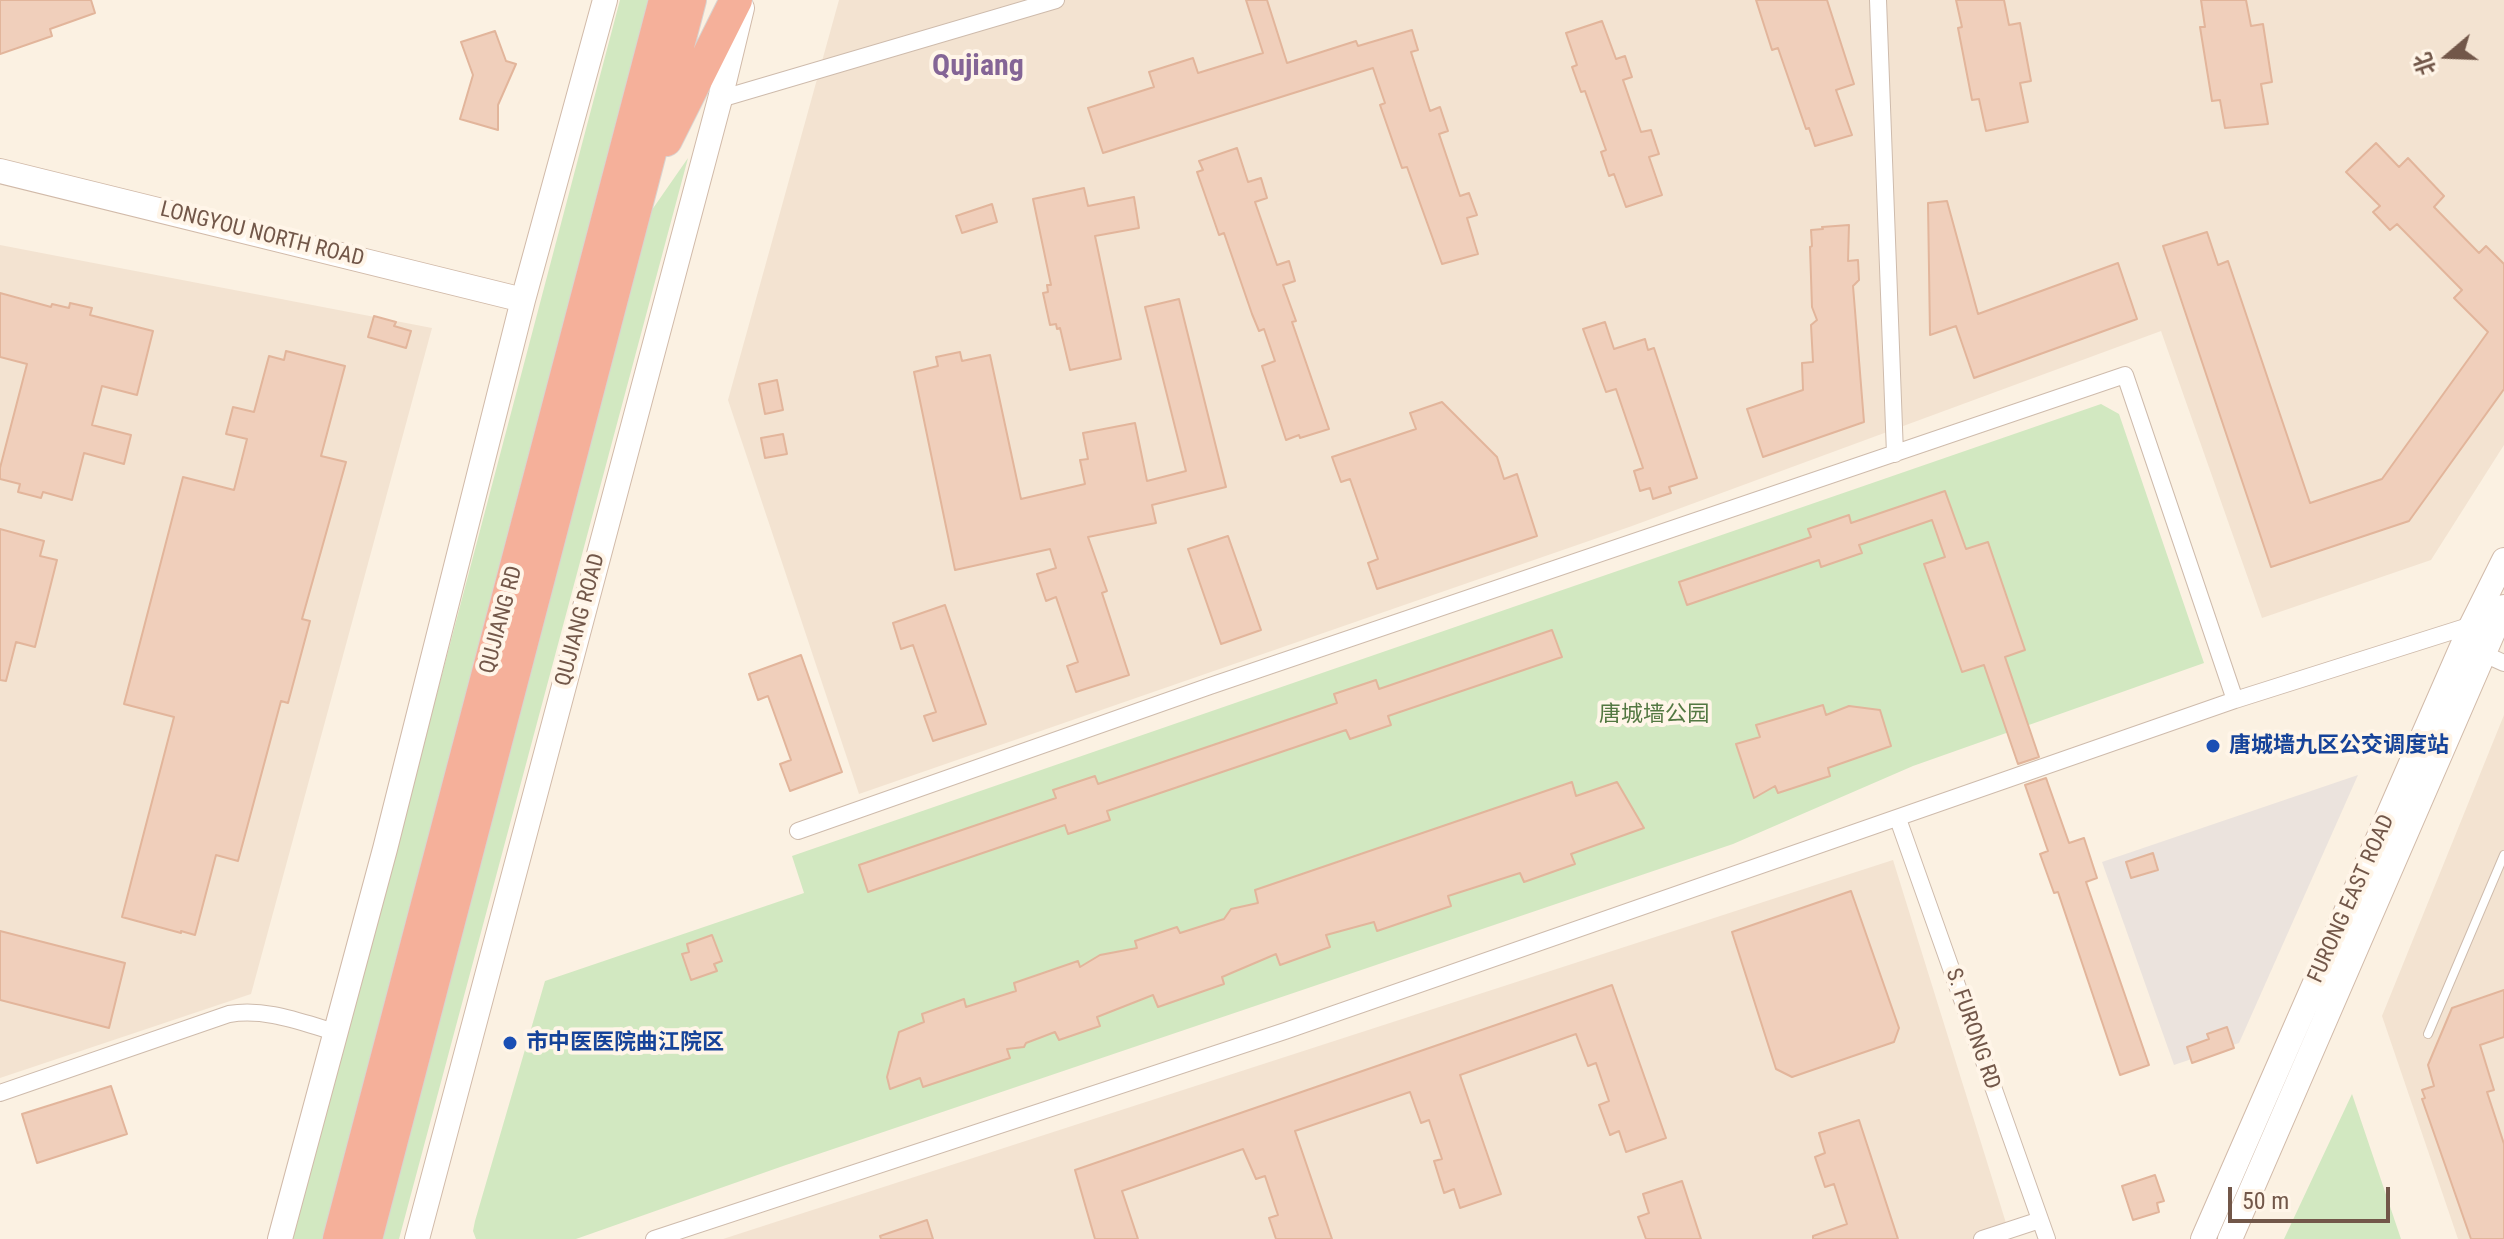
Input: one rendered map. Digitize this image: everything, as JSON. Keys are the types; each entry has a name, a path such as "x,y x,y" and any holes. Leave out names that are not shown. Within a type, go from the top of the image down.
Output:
{"highway":[{"name":"QUJIANG RD","path":"339,1239 665,0"},
{"name":"QUJIANG RD","path":"366,1239 690,0"},
{"path":"635,203 736,0"}],"main road":[{"path":"280,1239 385,849 523,300 605,0"},
{"name":"QUJIANG ROAD","path":"417,1239 744,0"},
{"name":"LONGYOU NORTH ROAD","path":"0,171 523,300"},
{"name":"FURONG EAST ROAD","path":"2203,1239 2471,626 2504,560"},
{"name":"FURONG EAST ROAD","path":"2230,1239 2494,658 2503,609"}],"street":[{"path":"720,99 1056,0"},
{"path":"1878,0 1895,454"},
{"path":"798,831 1210,686 2125,375 2235,700"},
{"path":"654,1239 1285,1031 2235,700 2471,626 2503,609"},
{"name":"S. FURONG RD","path":"1898,819 2047,1239"},
{"path":"0,1093 229,1014 252,1011 270,1013 335,1032"},
{"path":"1982,1239 2040,1220"}],"lane":[{"path":"2428,1034 2504,855"}],"shaded area":[{"path":"839,0 2504,0 2504,445 2431,560 2262,618 2161,331 1632,526 859,794 728,400"},
{"path":"0,245 432,328 251,994 0,1078"},
{"path":"2504,715 2504,1239 2458,1239 2382,1016"},
{"name":"唐城墙九区公交调度站","path":"2358,775 2239,1043 2174,1065 2102,862"},
{"path":"1893,860 2011,1239 723,1239"}],"green space":[{"path":"620,0 648,0 322,1239 293,1239"},
{"path":"688,158 399,1239 378,1239 647,217"},
{"name":"唐城墙公园","path":"2101,404 2119,414 2204,663 1913,766 1733,844 576,1239 476,1239 473,1231 475,1221 545,981 804,893 792,856"},
{"path":"2352,1094 2401,1239 2284,1239"}],"building":[{"path":"0,0 91,0 95,13 50,29 52,36 0,54"},
{"path":"1246,0 1267,0 1287,63 1356,41 1358,46 1412,30 1418,50 1411,52 1430,111 1440,107 1448,131 1439,134 1460,196 1469,193 1477,215 1467,218 1478,254 1442,264 1407,167 1402,168 1380,105 1385,103 1373,68 1103,153 1088,108 1154,87 1149,72 1193,58 1198,73 1263,53"},
{"path":"1756,0 1827,0 1854,84 1836,90 1852,135 1815,146 1809,128 1806,129 1778,48 1772,50"},
{"path":"1956,0 2004,0 2009,25 2020,23 2031,81 2020,83 2028,122 1986,131 1979,99 1972,100 1958,28 1962,27"},
{"path":"2201,0 2246,0 2251,26 2263,24 2272,82 2261,84 2268,124 2225,128 2220,100 2212,101 2200,27 2205,27"},
{"path":"1602,21 1616,59 1625,56 1632,77 1623,80 1641,132 1651,130 1659,154 1649,157 1662,195 1626,207 1614,174 1609,176 1601,152 1606,150 1585,91 1581,92 1572,67 1577,65 1566,33"},
{"path":"495,31 506,61 516,64 498,105 498,130 460,119 473,75 461,42"},
{"path":"2376,143 2399,167 2408,158 2444,196 2434,207 2479,253 2486,246 2504,264 2504,389 2409,521 2271,567 2163,246 2207,232 2218,265 2228,261 2310,503 2382,479 2488,332 2454,298 2462,290 2397,224 2390,230 2373,212 2380,206 2346,172"},
{"path":"1237,148 1248,182 1261,178 1267,198 1255,202 1277,265 1289,261 1295,281 1283,285 1296,321 1292,322 1329,429 1300,438 1299,435 1286,440 1262,366 1275,361 1264,329 1259,331 1252,314 1224,233 1219,235 1197,172 1203,170 1199,161"},
{"path":"1084,188 1088,206 1134,197 1139,228 1095,236 1121,359 1070,370 1060,328 1057,329 1056,324 1050,325 1043,293 1048,292 1047,285 1051,285 1033,199"},
{"path":"1947,201 1978,314 2118,263 2137,319 1974,378 1956,326 1930,335 1928,203"},
{"path":"992,204 997,222 962,233 956,216"},
{"path":"1849,225 1848,261 1858,260 1859,280 1853,286 1864,422 1763,457 1747,409 1803,390 1802,363 1813,362 1811,325 1817,320 1812,307 1811,230"},
{"path":"0,293 51,307 52,304 69,308 70,303 92,308 90,315 153,331 137,395 102,386 92,425 131,435 124,464 84,453 72,500 43,492 41,498 18,492 20,484 0,479 0,468 27,364 0,357"},
{"path":"1179,299 1226,487 1152,505 1156,523 1088,537 1107,591 1102,593 1129,675 1076,692 1067,666 1078,662 1056,597 1046,601 1037,574 1056,568 1050,549 955,570 914,372 938,366 936,357 960,352 962,361 990,355 1021,499 1085,484 1080,460 1088,459 1083,433 1135,423 1147,481 1186,471 1145,307"},
{"path":"374,316 396,322 394,326 411,331 406,348 368,337"},
{"path":"1605,322 1614,349 1645,339 1648,350 1654,348 1697,478 1669,487 1671,493 1653,499 1650,488 1640,491 1634,471 1643,468 1616,389 1606,392 1583,329"},
{"path":"286,351 345,366 321,456 346,462 302,619 310,621 288,703 281,701 238,861 216,855 195,935 181,933 122,917 174,717 124,704 183,477 234,490 247,439 226,434 233,407 254,412 269,356 284,360"},
{"path":"777,380 783,410 765,414 759,384"},
{"path":"1442,402 1497,457 1504,479 1517,474 1537,536 1377,589 1368,563 1378,559 1350,479 1341,482 1332,457 1416,429 1410,413"},
{"path":"783,434 787,454 765,458 761,438"},
{"path":"1945,491 1966,549 1988,542 2025,650 2005,657 2039,757 2018,764 1984,665 1962,672 1924,564 1945,557 1932,520 1859,545 1862,553 1821,567 1819,560 1687,605 1679,582 1811,537 1808,529 1849,515 1851,523"},
{"path":"0,529 44,541 40,556 57,560 35,647 16,642 6,681 0,680"},
{"path":"1228,536 1261,630 1221,644 1188,549"},
{"path":"945,605 986,724 933,741 924,716 936,712 913,645 901,649 893,623"},
{"path":"1552,630 1562,657 1388,716 1391,725 1350,739 1346,730 1107,811 1110,820 1068,834 1065,825 868,892 859,865 1056,798 1053,790 1095,776 1098,784 1337,703 1334,694 1376,680 1379,689"},
{"path":"801,655 842,772 790,791 780,764 791,760 768,696 758,700 749,674"},
{"path":"1823,705 1826,715 1849,706 1880,710 1891,746 1828,768 1830,776 1778,793 1775,786 1754,798 1736,744 1760,737 1756,725"},
{"path":"2046,778 2069,843 2084,838 2097,878 2086,882 2149,1065 2120,1075 2058,892 2054,893 2040,854 2048,851 2025,785"},
{"path":"1572,782 1576,796 1617,782 1644,828 1571,854 1575,864 1524,882 1520,873 1448,896 1451,906 1377,931 1374,922 1326,935 1330,947 1280,965 1276,954 1222,977 1224,984 1158,1007 1153,995 1097,1017 1100,1026 1059,1040 1055,1032 1026,1043 1024,1047 1007,1049 1010,1058 923,1087 920,1078 890,1089 887,1077 899,1032 924,1022 922,1014 964,999 966,1007 1016,991 1014,983 1078,961 1080,967 1100,955 1137,948 1135,941 1177,927 1180,933 1224,919 1231,909 1258,903 1255,890"},
{"path":"2153,853 2158,870 2131,878 2126,862"},
{"path":"1851,891 1899,1028 1894,1042 1792,1077 1776,1069 1732,932"},
{"path":"0,931 125,963 109,1028 0,1000"},
{"path":"712,935 722,961 714,964 717,971 691,980 682,954 689,952 687,944"},
{"path":"1612,985 1666,1138 1626,1152 1619,1131 1610,1135 1599,1105 1609,1101 1596,1063 1588,1066 1576,1034 1460,1075 1501,1194 1460,1208 1454,1189 1444,1193 1434,1161 1442,1159 1429,1120 1421,1123 1410,1092 1295,1131 1332,1239 1276,1239 1269,1218 1278,1215 1265,1176 1256,1179 1243,1149 1122,1191 1138,1239 1095,1239 1075,1170"},
{"path":"2504,990 2504,1037 2480,1045 2494,1090 2487,1092 2504,1144 2504,1239 2471,1239 2422,1099 2425,1098 2422,1090 2434,1086 2428,1065 2452,1008"},
{"path":"2227,1027 2234,1048 2192,1063 2187,1047 2209,1039 2207,1034"},
{"path":"111,1086 127,1134 37,1163 22,1114"},
{"path":"1859,1120 1898,1239 1813,1239 1813,1236 1847,1224 1834,1184 1825,1187 1815,1157 1825,1153 1819,1133"},
{"path":"2155,1175 2164,1201 2157,1203 2159,1212 2133,1220 2122,1186"},
{"path":"1682,1181 1701,1239 1646,1239 1638,1217 1649,1213 1643,1194"},
{"path":"927,1220 933,1239 881,1239 880,1236"}],"place":[{"name":"唐城墙九区公交调度站","path":"2213,746"},
{"name":"市中医医院曲江院区","path":"510,1043"}],"district":[{"name":"Qujiang","path":"978,67"}]}
